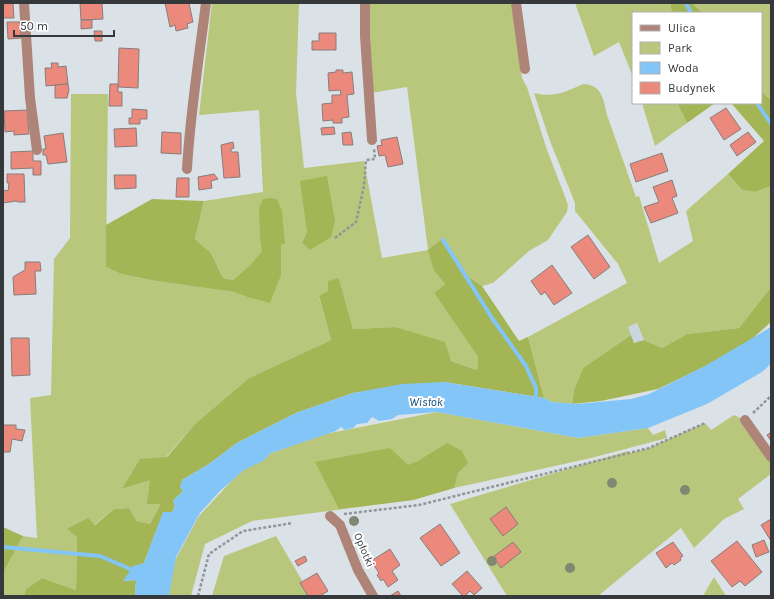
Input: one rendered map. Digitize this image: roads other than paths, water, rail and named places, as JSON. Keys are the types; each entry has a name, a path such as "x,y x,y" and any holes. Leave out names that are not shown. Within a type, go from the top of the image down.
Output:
{"street":[{"path":"24,3 30,98 37,150"},
{"path":"187,169 189,129 194,104 206,3"},
{"path":"366,3 365,36 372,140"},
{"path":"516,3 524,69"},
{"path":"745,420 771,457"},
{"name":"Opłotki","path":"330,516 340,525 358,570 373,596"}],"water":[{"name":"Wisłok","path":"771,327 771,364 762,372 707,404 648,428 578,438 437,412 398,415 392,419 379,421 372,417 367,423 357,424 353,428 345,430 341,427 336,431 271,453 263,461 244,470 220,491 200,513 176,557 169,596 135,596 136,580 123,581 133,566 144,563 163,512 172,512 175,506 173,501 183,491 180,487 182,480 209,464 237,443 296,413 353,393 402,384 444,382 544,398 552,402 577,404 631,399 649,394 705,366"}],"waterway":[{"path":"686,3 690,12"},
{"path":"758,104 771,124"},
{"path":"443,240 492,318 526,366 536,388 536,402"},
{"path":"3,547 100,556 135,571"}]}
